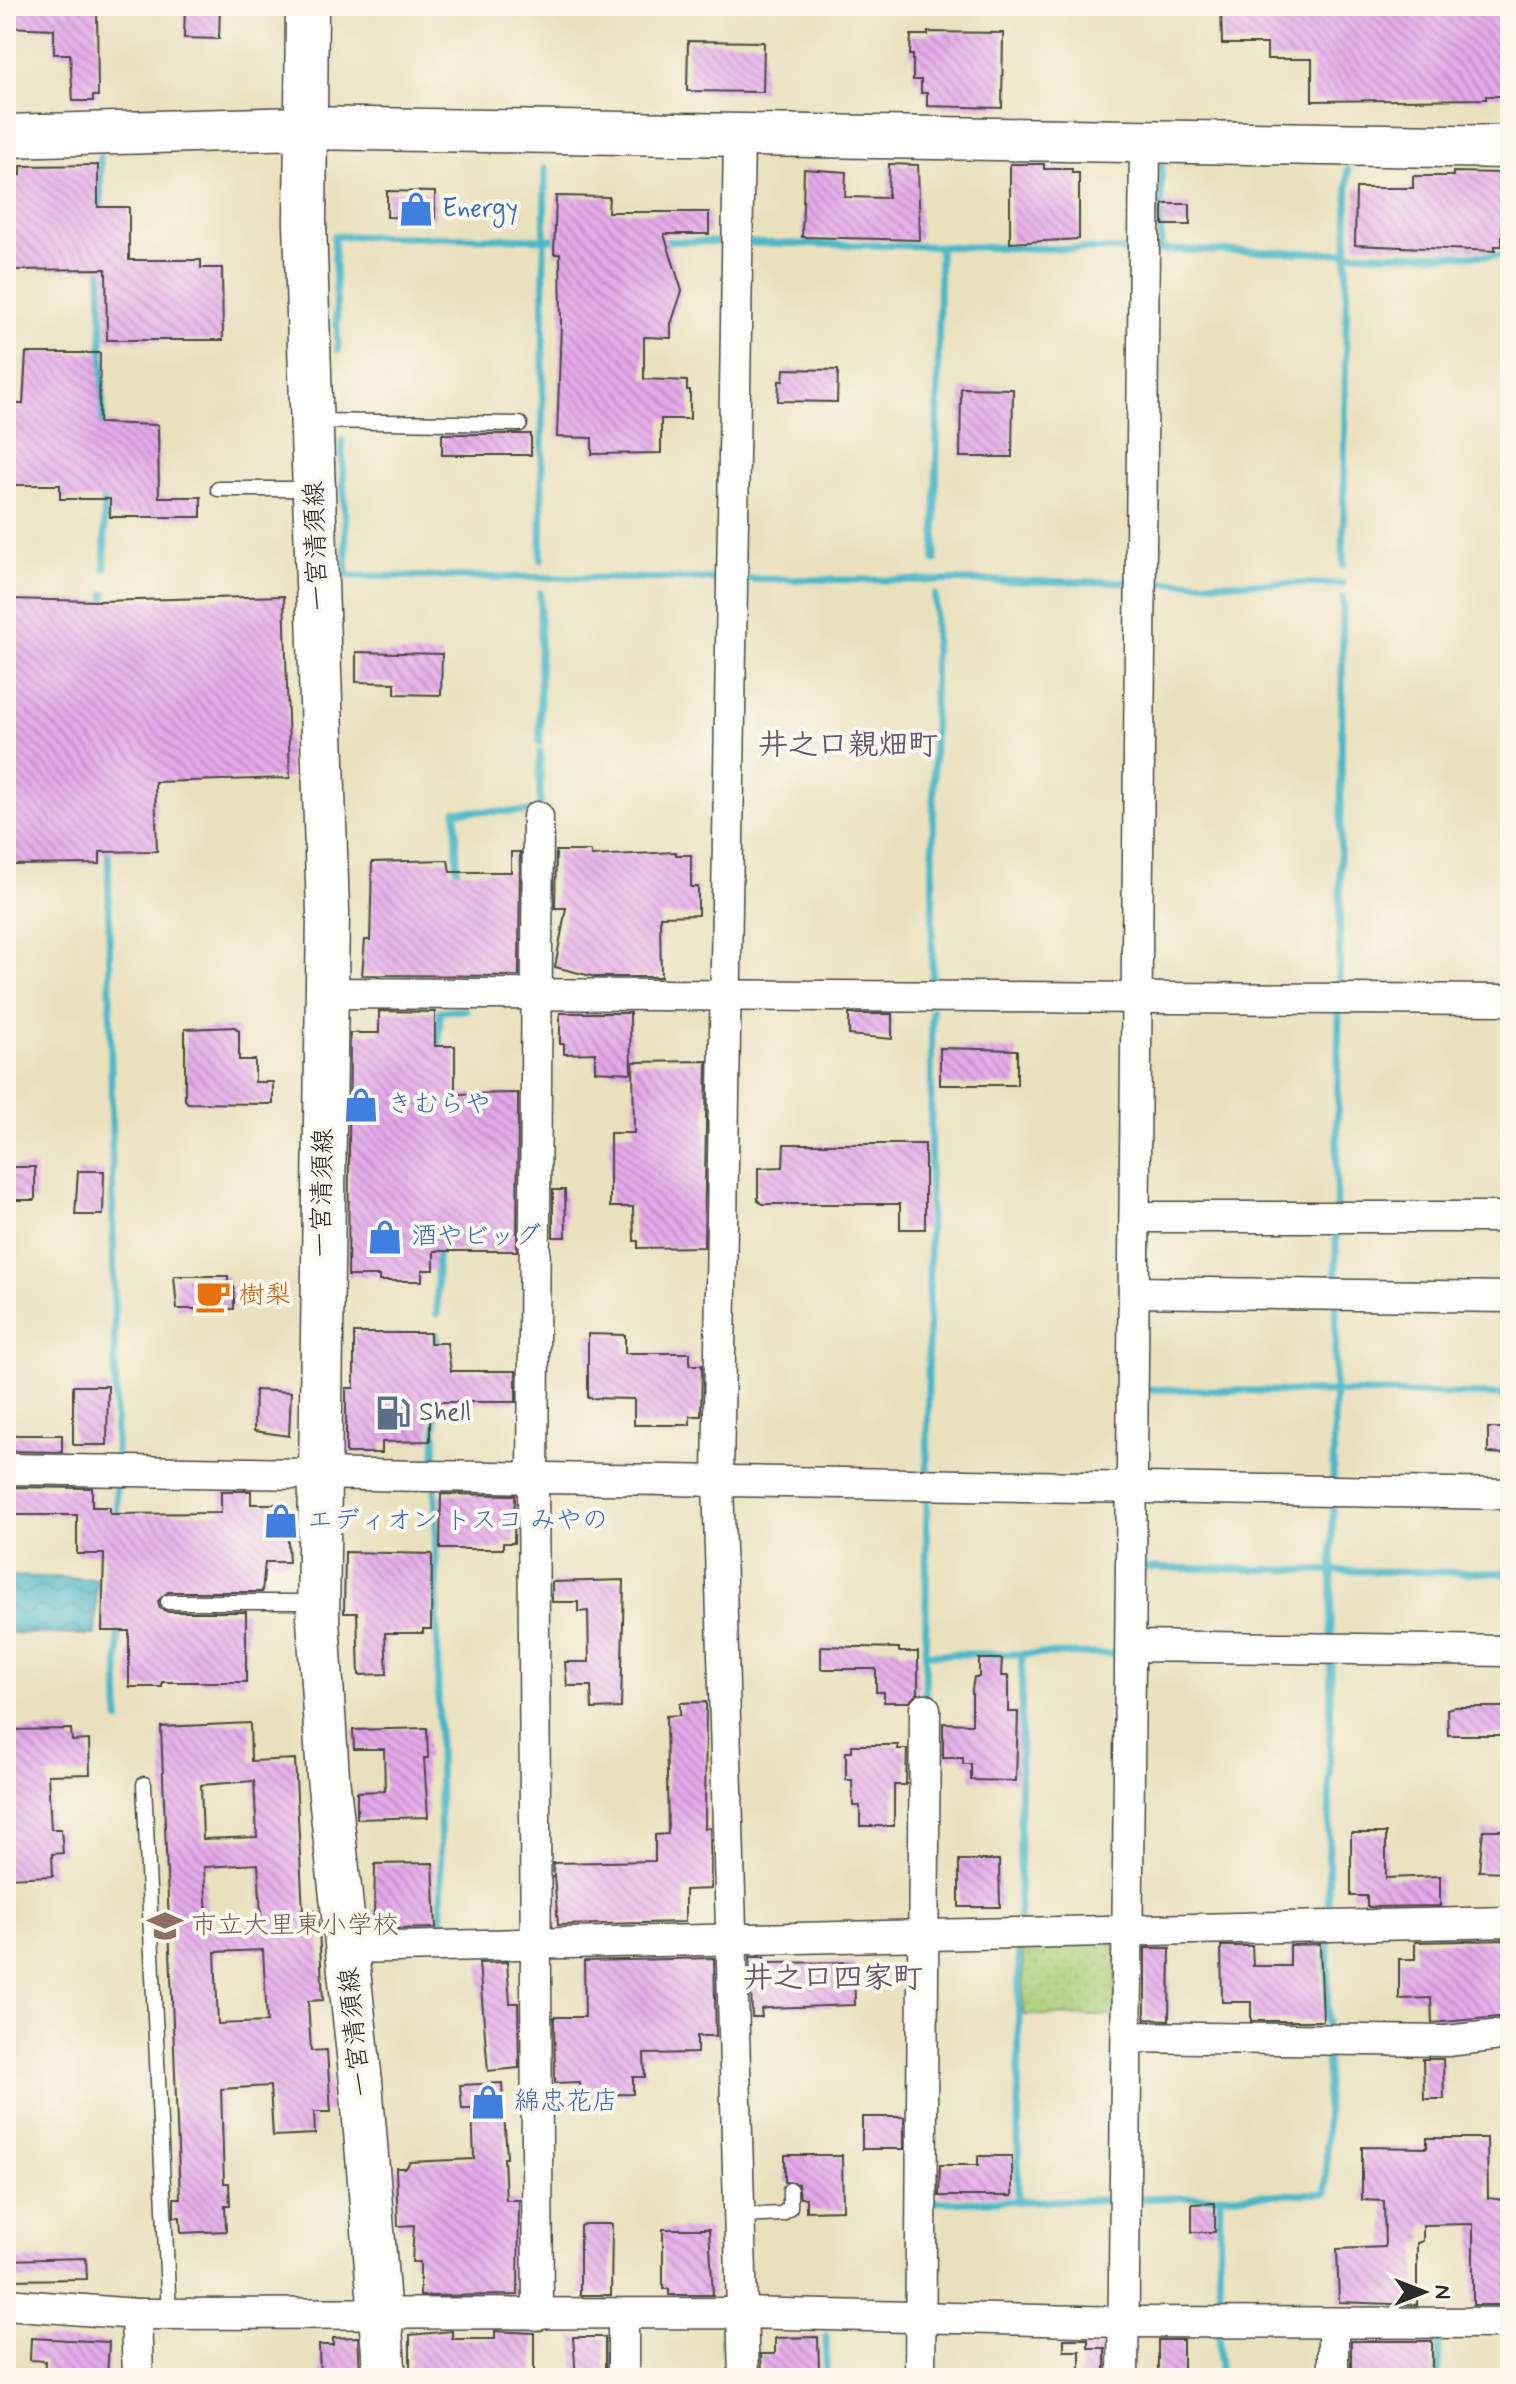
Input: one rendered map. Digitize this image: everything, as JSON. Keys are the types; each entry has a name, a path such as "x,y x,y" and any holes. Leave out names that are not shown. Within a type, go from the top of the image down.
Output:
{"main road":[{"name":"一宮清須線","path":"307,6 304,128 328,912 318,1602 328,1777 382,2316 385,2378"},
{"path":"6,136 304,128 1510,147"}],"street":[{"path":"739,135 718,1480 744,2378"},
{"path":"1123,2378 1145,141"},
{"path":"538,817 533,1476 538,2315"},
{"path":"326,993 1510,1000"},
{"path":"1135,1217 1510,1217"},
{"path":"1134,1292 1510,1297"},
{"path":"6,1469 1510,1494"},
{"path":"1131,1646 1510,1651"},
{"path":"920,2378 925,1709"},
{"path":"347,1948 1510,1922"},
{"path":"1127,2037 1447,2041 1510,2034"},
{"path":"6,2304 136,2314 382,2316 743,2313 1124,2322 1510,2323"},
{"path":"136,2314 138,2378"},
{"path":"623,2314 623,2378"},
{"path":"1333,2324 1333,2378"}],"lane":[{"path":"313,421 520,424"},
{"path":"218,489 316,489"},
{"path":"168,1602 318,1602"},
{"path":"144,1784 169,2314"},
{"path":"740,2216 782,2214 790,2207 790,2190"}],"green space":[{"path":"1109,1941 1117,1947 1115,2016 1023,2015 1023,1942"}],"water":[{"path":"6,1576 97,1579 95,1635 6,1633"}],"building":[{"path":"6,6 97,6 98,96 93,96 93,101 73,101 70,54 54,54 54,29 6,27"},
{"path":"185,6 220,6 219,39 184,38"},
{"path":"1221,6 1502,6 1503,31 1510,31 1510,78 1503,78 1501,96 1486,96 1486,99 1312,101 1312,59 1267,59 1267,44 1222,44"},
{"path":"928,32 1003,33 1002,108 927,106 927,93 921,93 921,80 913,80 913,55 910,55 911,35 928,35"},
{"path":"688,41 764,42 763,92 687,91"},
{"path":"889,164 918,165 920,240 802,237 804,169 846,172 845,197 888,198"},
{"path":"1010,164 1044,164 1044,169 1072,169 1072,173 1079,173 1079,239 1010,243"},
{"path":"98,165 98,207 129,207 129,260 201,260 201,268 222,268 223,340 107,340 106,269 6,270 6,175 21,175 21,166"},
{"path":"1453,172 1502,173 1502,246 1495,246 1495,251 1355,245 1356,188 1413,188 1413,176 1453,176"},
{"path":"387,191 435,192 435,218 387,217"},
{"path":"556,196 609,197 608,212 709,212 709,234 664,234 682,291 671,324 671,338 644,337 644,379 687,381 690,419 661,419 661,453 592,454 592,438 557,437 561,324 560,254 554,254"},
{"path":"1163,204 1190,204 1190,225 1163,225"},
{"path":"26,353 100,353 99,423 158,425 159,497 201,497 201,517 110,517 110,499 60,499 60,485 6,485 6,404 23,404"},
{"path":"784,369 838,370 837,402 778,401 779,381 783,381"},
{"path":"961,388 1013,389 1012,457 960,457"},
{"path":"442,434 531,434 531,455 442,455"},
{"path":"284,596 290,778 155,782 157,851 100,852 100,864 6,865 6,599 99,601"},
{"path":"356,652 442,654 441,695 395,694 395,683 356,682"},
{"path":"556,851 591,851 591,856 676,852 676,855 691,855 691,887 698,887 698,915 660,916 661,977 595,977 555,967 566,908 555,908"},
{"path":"511,852 520,852 519,976 362,975 365,940 370,940 372,862 448,860 450,872 511,872"},
{"path":"379,1011 435,1012 435,1046 455,1046 455,1094 518,1093 517,1251 434,1251 434,1270 422,1270 422,1281 379,1281 379,1276 348,1276 350,1033 379,1033"},
{"path":"560,1013 630,1013 631,1073 595,1071 595,1053 564,1054 564,1044 560,1044"},
{"path":"849,1014 892,1014 892,1039 849,1035"},
{"path":"235,1027 239,1031 239,1060 255,1060 255,1082 273,1082 273,1104 188,1103 185,1100 185,1029"},
{"path":"940,1048 1017,1050 1017,1085 940,1085"},
{"path":"707,1061 704,1247 638,1248 638,1241 634,1241 633,1207 610,1207 610,1133 634,1133 633,1062"},
{"path":"784,1144 925,1144 925,1229 900,1229 900,1204 763,1204 758,1201 758,1168 783,1167"},
{"path":"7,1167 35,1167 35,1200 12,1200"},
{"path":"78,1171 104,1171 103,1215 75,1215"},
{"path":"553,1190 565,1190 566,1237 553,1237"},
{"path":"174,1276 228,1276 228,1287 234,1287 234,1309 177,1309"},
{"path":"354,1333 430,1333 430,1343 447,1343 451,1371 516,1371 516,1402 430,1402 430,1441 382,1442 382,1453 346,1453 346,1388 354,1388"},
{"path":"588,1334 625,1335 625,1353 690,1353 690,1365 702,1365 701,1416 690,1416 690,1425 634,1425 634,1399 588,1398"},
{"path":"73,1386 108,1386 107,1445 73,1445"},
{"path":"255,1390 291,1392 289,1436 254,1431"},
{"path":"1488,1428 1510,1428 1510,1454 1488,1453"},
{"path":"6,1435 62,1435 62,1452 6,1451"},
{"path":"6,1487 92,1488 92,1507 110,1507 110,1514 221,1513 221,1491 251,1491 251,1504 286,1504 289,1562 265,1562 262,1592 168,1592 158,1601 160,1608 168,1612 246,1612 246,1682 162,1682 162,1687 129,1687 129,1631 102,1631 104,1554 77,1554 77,1515 6,1515"},
{"path":"441,1494 515,1495 514,1543 503,1543 503,1549 440,1549"},
{"path":"345,1552 432,1554 431,1629 423,1629 423,1633 385,1633 387,1674 359,1675 357,1613 344,1613"},
{"path":"624,1580 621,1708 592,1709 591,1686 567,1686 565,1662 589,1662 588,1611 578,1612 578,1602 552,1602 552,1582"},
{"path":"821,1646 899,1648 899,1652 918,1652 918,1693 909,1702 884,1702 884,1692 876,1692 876,1669 821,1669"},
{"path":"979,1659 1002,1659 1001,1676 1008,1676 1008,1712 1018,1712 1016,1781 971,1780 971,1764 963,1764 963,1758 943,1758 943,1723 972,1724 972,1689 974,1677 979,1677"},
{"path":"706,1702 705,1828 710,1828 711,1889 685,1890 685,1922 558,1925 553,1863 655,1861 655,1835 668,1834 666,1716 680,1715 680,1703"},
{"path":"1507,1707 1505,1735 1448,1735 1447,1709"},
{"path":"250,1723 251,1761 295,1759 303,1912 318,1911 323,2000 308,2001 311,2051 327,2050 331,2112 314,2112 315,2134 273,2136 270,2086 221,2089 224,2183 229,2183 230,2205 225,2205 226,2231 181,2233 180,2217 174,2217 174,2198 180,2198 161,1727","holes":["254,1781 257,1837 203,1839 201,1785","258,1864 262,1931 208,1931 204,1867","263,1950 267,2022 218,2024 215,1952"]},
{"path":"427,1728 428,1758 424,1758 428,1817 357,1819 357,1792 385,1791 384,1749 354,1749 353,1730"},
{"path":"71,1729 72,1741 89,1740 90,1774 48,1775 51,1829 61,1829 63,1853 52,1854 53,1876 6,1878 6,1730"},
{"path":"852,1745 898,1745 898,1749 907,1749 906,1785 894,1785 894,1826 860,1826 860,1806 853,1806 852,1780 846,1780 846,1752 852,1752"},
{"path":"1483,1830 1510,1830 1510,1872 1479,1871"},
{"path":"1351,1833 1386,1833 1386,1878 1440,1876 1440,1906 1367,1907 1367,1896 1351,1896"},
{"path":"959,1860 999,1860 1000,1907 959,1907"},
{"path":"433,1863 436,1928 393,1929 393,1920 374,1920 375,1864"},
{"path":"1510,1940 1510,2016 1432,2023 1431,1998 1399,1999 1399,1959 1415,1959 1415,1942"},
{"path":"1320,1944 1323,2021 1251,2021 1251,2002 1222,2002 1221,1946 1252,1946 1253,1966 1290,1966 1290,1945"},
{"path":"1145,1948 1170,1948 1169,2020 1145,2019"},
{"path":"750,1957 764,1957 765,1963 854,1962 855,2005 768,2008 761,2009 762,2017 752,2017"},
{"path":"714,1958 716,2036 697,2036 697,2053 644,2054 645,2077 633,2077 633,2094 580,2095 579,2082 555,2083 554,2017 585,2017 584,1961"},
{"path":"507,1962 510,2003 518,2003 519,2068 488,2071 479,1963"},
{"path":"1423,2059 1443,2059 1444,2099 1424,2099"},
{"path":"502,2083 507,2158 504,2158 506,2200 519,2200 518,2295 420,2296 420,2262 412,2262 414,2225 398,2226 396,2168 406,2168 410,2162 474,2159 472,2109 462,2109 460,2085"},
{"path":"862,2117 904,2117 904,2149 862,2149"},
{"path":"1427,2138 1487,2138 1488,2198 1510,2201 1510,2305 1473,2305 1473,2224 1423,2225 1423,2241 1417,2243 1417,2305 1339,2302 1337,2249 1385,2247 1384,2201 1362,2200 1362,2147 1427,2148"},
{"path":"785,2155 842,2155 843,2210 806,2211 806,2198 800,2198 798,2184 785,2182"},
{"path":"978,2156 1012,2156 1012,2196 939,2196 940,2165 978,2165"},
{"path":"1215,2203 1215,2232 1192,2232 1192,2204"},
{"path":"612,2224 611,2295 580,2295 580,2226"},
{"path":"663,2229 709,2229 713,2295 669,2295 669,2289 663,2289"},
{"path":"86,2258 87,2279 6,2280 6,2260"},
{"path":"452,2331 452,2339 495,2339 495,2331 534,2333 534,2378 410,2377 410,2335"},
{"path":"358,2337 360,2371 349,2371 349,2378 320,2378 319,2345 333,2345 333,2338"},
{"path":"573,2337 605,2337 605,2378 576,2378"},
{"path":"818,2337 819,2368 813,2368 814,2378 769,2378 769,2373 762,2373 761,2354 775,2354 775,2338"},
{"path":"31,2338 109,2342 107,2378 44,2378 45,2361 30,2360"},
{"path":"1064,2339 1088,2339 1088,2348 1105,2348 1105,2378 1080,2378 1080,2351 1064,2351"},
{"path":"1158,2340 1183,2340 1183,2376 1158,2376"},
{"path":"1351,2341 1432,2341 1432,2378 1351,2378"}],"waterway":[{"path":"100,157 101,215"},
{"path":"1161,166 1161,250"},
{"path":"541,560 545,168"},
{"path":"1343,565 1348,170"},
{"path":"338,350 334,236 562,239"},
{"path":"658,241 724,242"},
{"path":"750,243 1134,250"},
{"path":"935,561 940,247"},
{"path":"1158,250 1510,256"},
{"path":"101,263 103,431"},
{"path":"342,441 347,576 719,579"},
{"path":"104,491 105,568"},
{"path":"747,579 1130,582"},
{"path":"1155,582 1343,584"},
{"path":"540,593 540,743"},
{"path":"105,594 105,610"},
{"path":"932,985 935,595"},
{"path":"1339,987 1343,599"},
{"path":"457,881 456,811 540,812 540,752"},
{"path":"108,842 116,1452"},
{"path":"439,1053 440,1011 466,1010"},
{"path":"927,1473 932,1010"},
{"path":"1336,1210 1339,1010"},
{"path":"1336,1227 1336,1284"},
{"path":"437,1244 437,1314"},
{"path":"1333,1479 1336,1304"},
{"path":"437,1335 437,1351"},
{"path":"1145,1389 1510,1395"},
{"path":"435,1465 436,1396"},
{"path":"116,1489 117,1522"},
{"path":"435,1490 442,1937"},
{"path":"925,1701 927,1497"},
{"path":"1331,1638 1333,1502"},
{"path":"1143,1568 1510,1573"},
{"path":"118,1622 119,1720"},
{"path":"926,1654 1115,1654"},
{"path":"1019,1920 1022,1654"},
{"path":"1328,1915 1331,1657"},
{"path":"1327,2030 1328,1938"},
{"path":"1018,2202 1019,1944"},
{"path":"1139,2199 1326,2193 1327,2048"},
{"path":"1219,2309 1220,2196"},
{"path":"933,2202 1112,2200"},
{"path":"1219,2333 1220,2378"},
{"path":"826,2336 826,2378"},
{"path":"1438,2378 1439,2339"}],"place":[{"name":"Energy","path":"416,209"},
{"name":"きむらや","path":"361,1105"},
{"name":"酒やビッグ","path":"385,1237"},
{"name":"樹梨","path":"213,1296"},
{"name":"Shell","path":"393,1413"},
{"name":"エディオン トスコ みやの","path":"281,1521"},
{"name":"市立大里東小学校","path":"165,1926"},
{"name":"綿忠花店","path":"488,2102"}],"district":[{"name":"井之口親畑町","path":"848,745"},
{"name":"井之口四家町","path":"833,1978"}]}
